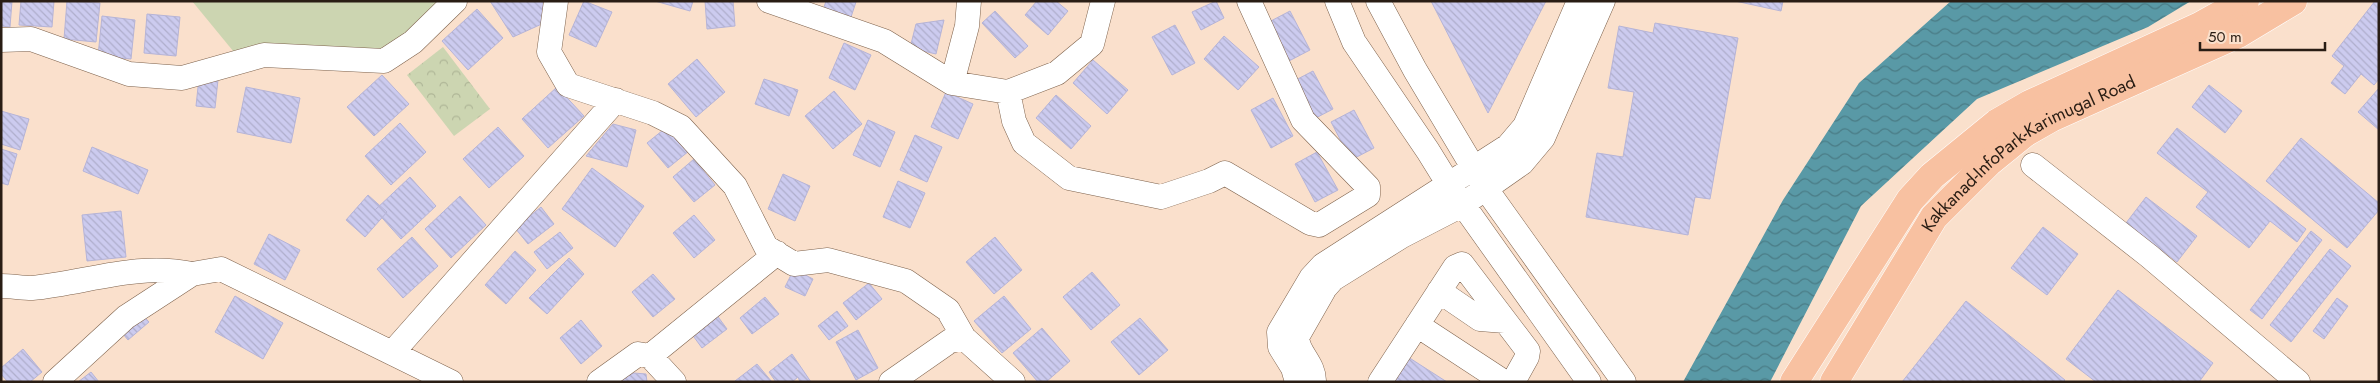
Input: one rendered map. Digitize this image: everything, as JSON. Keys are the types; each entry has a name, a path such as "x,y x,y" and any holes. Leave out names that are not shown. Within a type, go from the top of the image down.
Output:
{"main road":[{"name":"Kakkanad-InfoPark-Karimugal Road","path":"1794,382 1910,200 1932,176 1997,123 2030,104 2200,26 2245,1"},
{"name":"Kakkanad-InfoPark-Karimugal Road","path":"1834,382 1934,217 1957,192 2000,153 2025,133 2051,118 2238,34 2293,1"}],"street":[{"path":"1,40 31,39 129,74 182,78 264,55 384,61 414,42 455,1"},
{"path":"556,1 549,52 568,85 652,112 681,127 735,186 766,247 794,264 828,260 906,281 948,310 964,338 1013,382"},
{"path":"770,1 884,41 952,83 1008,92 1057,73 1092,44 1103,1"},
{"path":"952,83 967,26 969,1"},
{"path":"1008,92 1014,121 1024,143 1069,178 1161,197 1209,181 1225,173 1310,223 1319,226 1368,195 1368,187 1302,120 1249,1"},
{"path":"1336,1 1354,42 1462,204 1571,354 1589,382"},
{"path":"1378,1 1415,70 1473,169 1624,382"},
{"path":"1297,382 1293,368 1280,347 1279,332 1311,278 1323,265 1508,146 1525,126 1579,1"},
{"path":"1314,382 1312,369 1297,342 1297,337 1329,283 1402,236 1462,204 1522,163 1543,138 1603,1"},
{"path":"392,353 616,100"},
{"path":"2033,165 2149,256 2297,381"},
{"path":"650,356 777,254"},
{"path":"1380,382 1455,267 1462,264 1528,351 1527,357 1513,382"},
{"path":"1,286 31,288 130,271 173,270 192,274 221,269 451,382"},
{"path":"55,382 126,317 192,274"},
{"path":"1439,291 1480,319 1505,321"},
{"path":"1417,325 1504,382"},
{"path":"891,382 950,341 964,338"},
{"path":"599,382 638,354 650,356 674,382"}],"green space":[{"path":"192,1 445,1 385,55 238,57"},
{"path":"443,47 490,109 454,136 407,75"}],"water":[{"path":"1951,1 2191,1 2148,27 1977,99 1861,206 1770,382 1683,382 1783,200 1859,83"}],"building":[{"path":"1,1 12,1 10,27 1,26"},
{"path":"21,1 54,1 52,27 19,25"},
{"path":"67,1 100,3 96,42 64,39"},
{"path":"490,1 545,1 544,23 513,37"},
{"path":"584,1 612,12 596,47 569,35"},
{"path":"655,1 693,1 690,11"},
{"path":"705,1 733,1 735,26 707,29"},
{"path":"826,1 856,2 848,26 821,17"},
{"path":"1037,1 1056,1 1068,11 1048,35 1025,15"},
{"path":"1216,1 1224,18 1201,30 1192,12"},
{"path":"1431,1 1546,1 1488,113"},
{"path":"1735,1 1783,1 1781,11"},
{"path":"2375,1 2379,1 2379,79 2374,85 2361,74 2345,94 2331,83 2344,66 2332,56"},
{"path":"477,9 503,38 468,70 442,41"},
{"path":"995,11 1028,46 1015,58 982,23"},
{"path":"1290,11 1310,50 1287,62 1267,23"},
{"path":"147,14 180,17 176,56 144,53"},
{"path":"102,16 135,20 131,59 98,56"},
{"path":"944,20 936,54 910,48 916,24"},
{"path":"1655,23 1738,38 1710,199 1695,197 1688,235 1586,217 1597,153 1623,157 1634,92 1608,88 1619,26 1653,33"},
{"path":"1175,25 1195,63 1172,75 1152,37"},
{"path":"1224,36 1259,67 1238,90 1204,59"},
{"path":"844,43 871,55 855,90 829,78"},
{"path":"697,59 725,92 696,117 668,84"},
{"path":"1093,60 1128,90 1107,114 1073,83"},
{"path":"1313,71 1333,109 1310,121 1290,83"},
{"path":"382,75 409,104 374,136 347,107"},
{"path":"199,78 218,80 215,108 196,106"},
{"path":"764,79 798,90 789,116 755,104"},
{"path":"2209,85 2242,111 2225,133 2192,107"},
{"path":"246,87 300,98 291,143 237,132"},
{"path":"557,87 584,116 548,148 522,119"},
{"path":"2379,88 2379,130 2358,112"},
{"path":"834,91 862,124 833,149 805,116"},
{"path":"946,92 973,104 958,139 931,127"},
{"path":"1056,95 1091,126 1071,149 1036,118"},
{"path":"1273,98 1293,136 1271,148 1251,110"},
{"path":"1354,110 1374,148 1351,160 1331,122"},
{"path":"1,111 29,119 20,150 1,144"},
{"path":"868,120 895,132 880,167 853,155"},
{"path":"400,123 426,152 391,185 365,156"},
{"path":"613,124 636,130 627,167 586,156"},
{"path":"668,126 689,151 668,168 647,143"},
{"path":"498,127 524,156 489,188 463,159"},
{"path":"2177,128 2306,229 2297,242 2270,221 2249,248 2196,207 2208,192 2157,153"},
{"path":"915,135 942,147 927,182 900,170"},
{"path":"2301,138 2379,203 2379,210 2347,248 2266,181"},
{"path":"92,147 148,170 138,194 83,171"},
{"path":"1,149 17,154 8,185 1,183"},
{"path":"1317,152 1338,190 1315,202 1295,164"},
{"path":"694,159 715,185 694,202 673,177"},
{"path":"592,168 644,206 615,247 562,209"},
{"path":"783,174 810,186 795,221 768,209"},
{"path":"410,177 436,206 401,239 375,210"},
{"path":"898,181 925,193 910,228 883,217"},
{"path":"368,195 387,212 365,237 346,220"},
{"path":"460,196 486,225 451,258 425,229"},
{"path":"2146,197 2197,236 2177,262 2126,223"},
{"path":"541,207 554,224 528,244 515,228"},
{"path":"121,211 126,257 87,261 82,215"},
{"path":"694,215 715,240 694,258 673,233"},
{"path":"2043,227 2078,254 2047,295 2011,268"},
{"path":"2311,231 2322,240 2262,319 2250,310"},
{"path":"560,232 573,248 547,269 534,252"},
{"path":"269,234 300,250 285,280 254,264"},
{"path":"412,237 438,266 403,298 377,269"},
{"path":"995,237 1022,270 994,294 966,262"},
{"path":"2330,249 2351,266 2291,342 2270,325"},
{"path":"515,251 536,270 506,304 485,285"},
{"path":"569,258 584,274 547,314 529,298"},
{"path":"794,269 813,279 805,296 785,287"},
{"path":"1092,272 1120,305 1091,330 1063,297"},
{"path":"653,274 675,299 653,317 632,292"},
{"path":"869,283 882,299 856,320 843,303"},
{"path":"2118,290 2213,363 2199,382 2096,382 2066,359"},
{"path":"235,296 283,323 263,359 215,332"},
{"path":"1004,296 1031,329 1002,353 974,321"},
{"path":"765,297 779,314 752,334 740,318"},
{"path":"2337,298 2348,306 2324,339 2313,331"},
{"path":"1966,301 2065,380 2063,382 1902,382"},
{"path":"134,306 149,322 128,340 114,323"},
{"path":"837,311 848,326 829,340 818,326"},
{"path":"716,314 727,329 702,348 691,333"},
{"path":"1140,318 1168,350 1139,375 1111,342"},
{"path":"581,320 602,346 581,364 560,338"},
{"path":"1042,328 1070,361 1046,382 1038,382 1013,353"},
{"path":"858,330 878,368 856,380 836,342"},
{"path":"23,349 42,372 30,382 7,381 1,374 1,368"},
{"path":"792,354 811,382 800,382 798,377 792,382 776,382 769,372"},
{"path":"1408,357 1447,382 1394,382"},
{"path":"757,364 772,382 735,382 735,381"},
{"path":"91,372 99,382 78,382"},
{"path":"634,373 646,374 647,382 614,382"}]}
